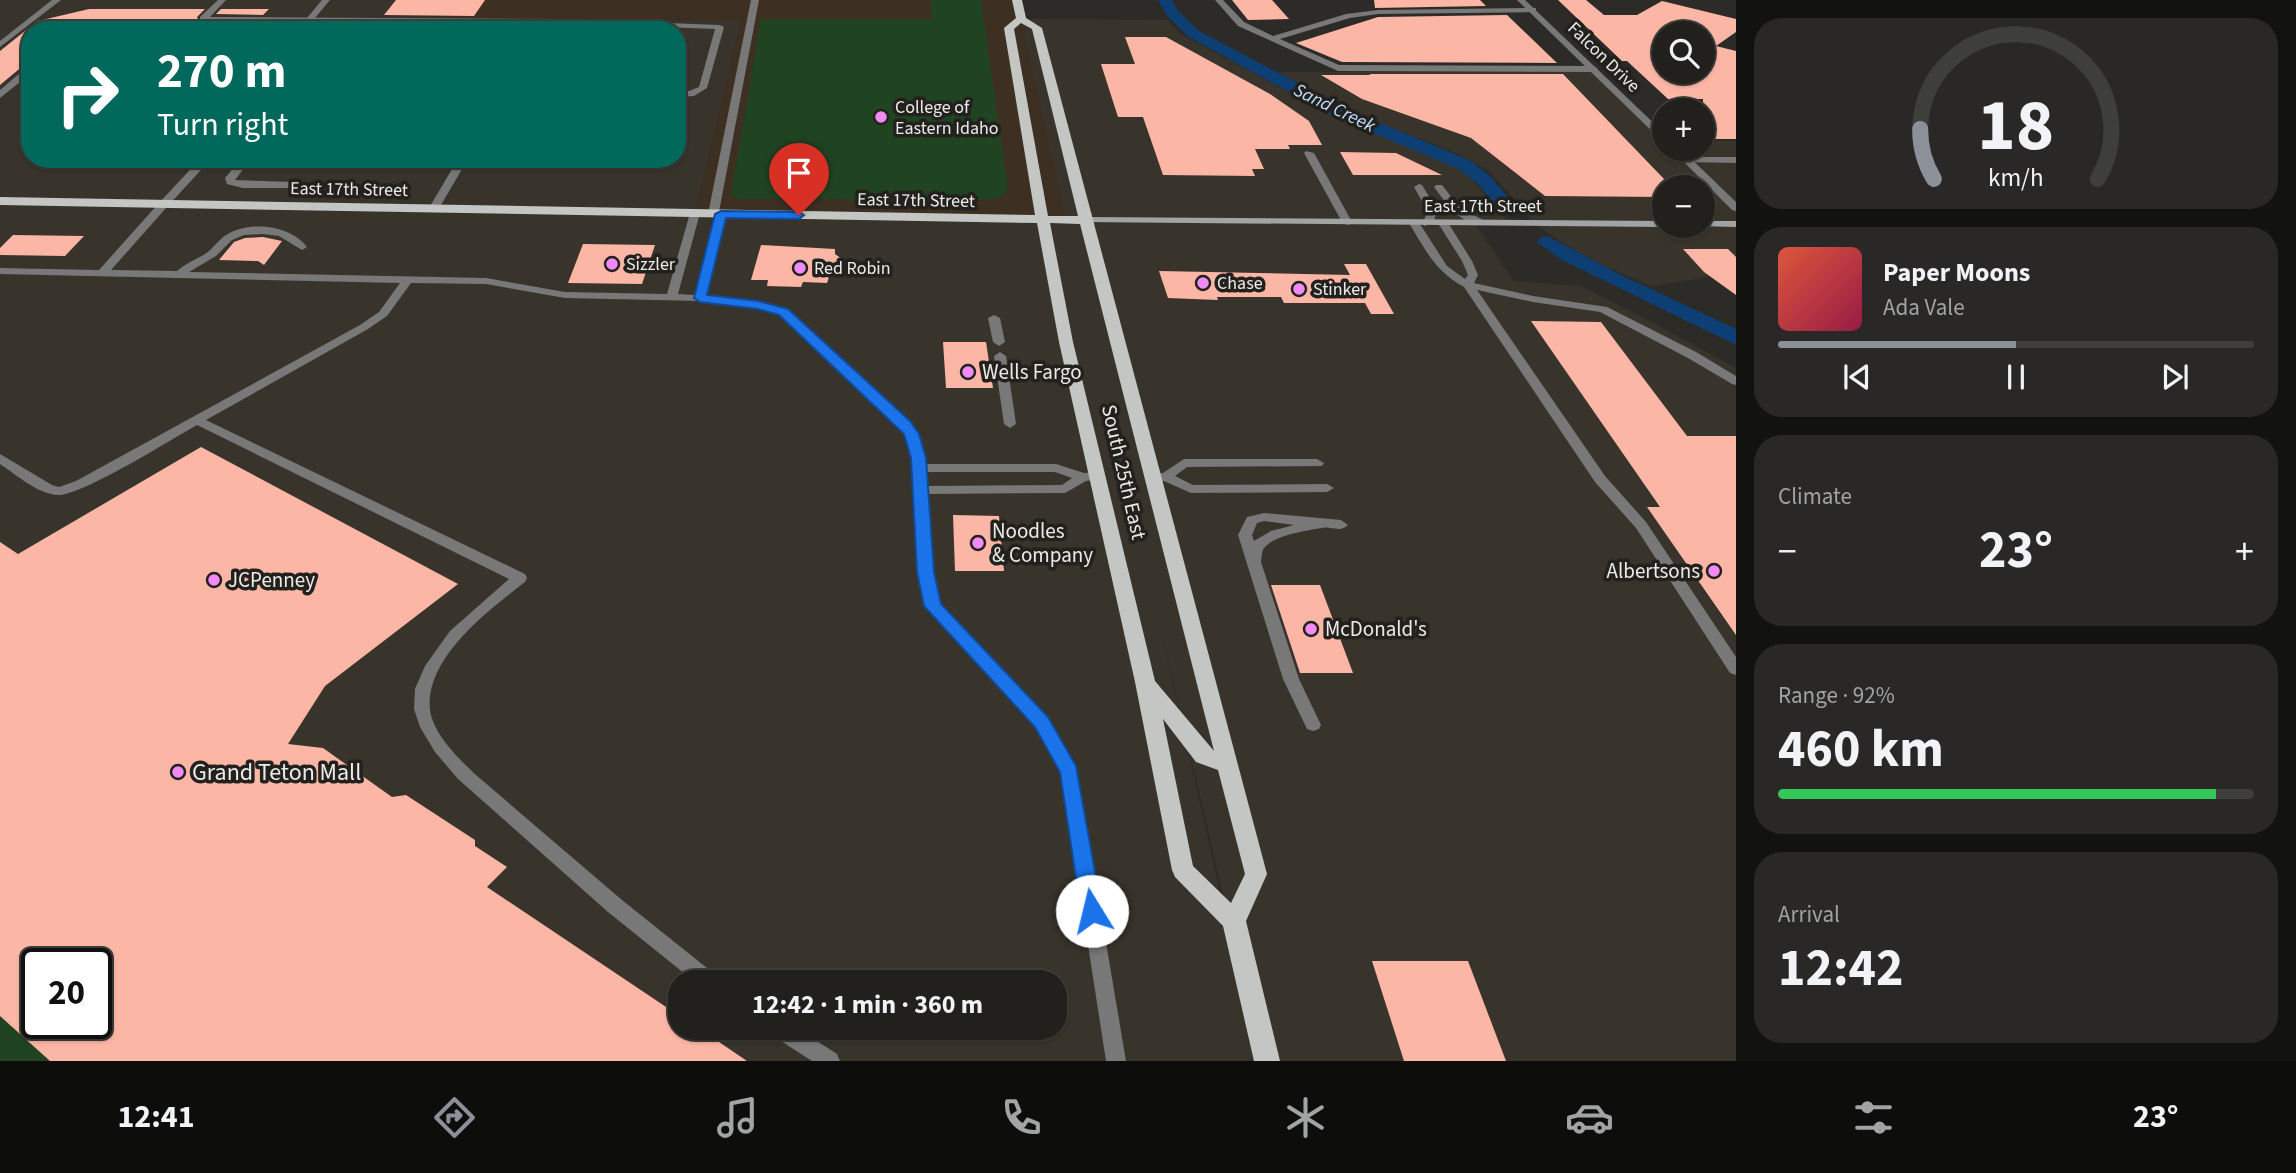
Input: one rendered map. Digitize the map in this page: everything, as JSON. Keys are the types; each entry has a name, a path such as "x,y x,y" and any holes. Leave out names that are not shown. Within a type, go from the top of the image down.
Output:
{"main road":[{"name":"South 25th East","path":"1017,0 1021,19 1037,28 1085,220 1159,477 1256,874 1234,921 1183,870 1145,682 1091,477 1016,80 1009,28 1021,19"},
{"name":"East 17th Street","path":"0,201 1043,220 1652,224"},
{"path":"1715,224 1736,224"},
{"path":"1145,682 1203,755 1228,765"},
{"path":"1234,921 1267,1061"}],"street":[{"path":"30,21 57,0"},
{"path":"222,0 203,19 478,21"},
{"path":"310,19 326,0"},
{"path":"700,298 755,0"},
{"path":"1219,0 1241,24 1338,68 1594,69"},
{"name":"Falcon Drive","path":"1521,0 1652,126"},
{"path":"1271,39 1349,16 1378,12 1533,10"},
{"path":"686,25 720,27 703,88 686,94"},
{"path":"0,45 21,28"},
{"path":"0,95 21,77"},
{"path":"1309,153 1347,222"},
{"path":"1715,160 1736,160"},
{"path":"1688,161 1736,208"},
{"path":"103,272 198,168"},
{"path":"238,168 230,182 243,185 294,185"},
{"path":"434,208 458,168"},
{"path":"1419,187 1432,210 1430,219 1419,223 1443,268 1450,275 1468,285 1533,299 1603,309 1736,381"},
{"path":"1439,187 1455,209 1481,223"},
{"path":"671,298 695,213"},
{"path":"1443,223 1473,275 1468,285"},
{"path":"180,275 190,263 214,253 225,239 235,234 259,232 290,235 299,240 302,247"},
{"path":"0,271 505,282 565,295 700,298 758,305 784,312 796,320 824,351 905,424 912,434 919,458 925,572 933,606 1041,722 1069,772 1116,1061"},
{"path":"0,458 48,489 60,491 81,484 364,327 383,314 408,279"},
{"path":"1468,285 1600,479 1647,535 1736,669"},
{"path":"994,318 999,342"},
{"path":"1000,356 1010,424"},
{"path":"197,420 520,578 468,619 438,659 423,692 422,710 429,728 470,780 615,906 695,970"},
{"path":"1159,477 1184,463 1317,463"},
{"path":"918,468 1056,468 1091,477"},
{"path":"920,490 1065,489 1091,477"},
{"path":"1159,477 1191,489 1327,488"},
{"path":"1257,573 1254,552 1257,544 1269,537 1300,528 1341,524 1290,517 1264,517 1252,520 1245,535 1257,573 1291,679 1313,725"},
{"path":"797,1040 830,1061"}],"shaded area":[{"path":"0,0 431,0 419,17 742,20 695,213 1021,19 1168,20 1181,34 1311,104 1450,163 1474,181 1509,223 1475,224 1513,281 1580,286 1736,368 1736,1061 1262,1061 1162,634 1258,1061 0,1061"},
{"name":"College of Eastern Idaho","path":"431,0 1017,0 1066,220 695,213 742,20 418,17"},
{"path":"1278,72 1598,72 1652,126 1652,161 1715,161 1715,141 1736,141 1736,273 1651,286 1600,264 1559,241 1535,223 1489,171 1459,154 1345,110"}],"green space":[{"name":"College of Eastern Idaho","path":"931,0 981,0 1008,189 1003,196 987,200 742,199 731,196 761,19 932,19"},
{"path":"0,1016 21,1035 21,1039 26,1039 50,1061 0,1061"}],"building":[{"path":"396,0 485,0 474,16 384,15"},
{"path":"1232,0 1272,0 1289,19 1248,20"},
{"path":"1374,0 1480,0 1486,6 1375,8"},
{"path":"1558,0 1586,0 1604,15 1637,15 1662,1 1736,19 1736,32 1716,46 1736,51 1736,139 1715,139 1715,98 1667,98 1627,61 1622,61"},
{"path":"89,9 205,9 197,17 199,21 38,21"},
{"path":"221,9 269,9 263,15 216,14"},
{"path":"1507,15 1557,63 1342,62 1296,43 1378,17"},
{"path":"21,34 21,68 0,85 0,51"},
{"path":"1125,37 1166,37 1270,94 1309,121 1322,145 1255,149 1264,169 1252,169 1255,176 1163,175 1143,117 1118,117 1101,64 1135,64"},
{"path":"1369,74 1563,74 1660,175 1652,175 1652,197 1545,196 1471,138 1362,99 1321,75 1371,75"},
{"path":"1340,152 1396,153 1442,175 1353,175"},
{"path":"13,235 84,236 65,256 0,255 0,248"},
{"path":"263,237 282,241 264,265 258,261 219,260 234,242"},
{"name":"Sizzler","path":"583,244 655,245 642,284 568,283"},
{"name":"Red Robin","path":"761,245 835,249 835,254 853,267 829,277 827,283 803,282 801,287 767,286 768,280 751,280"},
{"path":"1683,249 1728,249 1736,257 1736,295 1704,272"},
{"path":"1344,264 1366,264 1394,314 1371,314 1365,303 1284,303 1281,297 1217,297 1218,300 1168,298 1159,271 1350,275"},
{"path":"1531,321 1601,322 1687,436 1736,436 1736,635 1647,507 1660,507"},
{"name":"Wells Fargo","path":"943,342 986,342 993,388 946,388"},
{"name":"Grand Teton Mall","path":"201,447 458,584 325,686 288,744 323,748 392,797 406,795 475,840 475,846 507,867 487,887 668,1008 668,1040 716,1040 747,1061 50,1061 26,1039 112,1039 112,948 21,948 21,1035 0,1016 0,542 18,554"},
{"name":"Noodles & Company","path":"953,515 999,516 1004,571 955,571"},
{"name":"McDonald's","path":"1271,585 1320,585 1353,673 1300,673"},
{"path":"1372,961 1468,961 1506,1061 1404,1061"}],"waterway":[{"name":"Sand Creek","path":"1165,0 1172,13 1194,34 1341,113 1465,165 1485,181 1508,208"},
{"name":"Sand Creek","path":"1547,242 1616,281 1736,338"}],"place":[{"name":"College of Eastern Idaho","path":"881,117"},
{"name":"Sizzler","path":"612,264"},
{"name":"Red Robin","path":"800,268"},
{"name":"Chase","path":"1203,283"},
{"name":"Stinker","path":"1299,289"},
{"name":"Wells Fargo","path":"968,372"},
{"name":"Noodles & Company","path":"978,543"},
{"name":"Albertsons","path":"1714,571"},
{"name":"JCPenney","path":"214,580"},
{"name":"McDonald's","path":"1311,629"},
{"name":"Grand Teton Mall","path":"178,772"}],"route":[{"path":"799,215 721,214 700,298 758,305 784,312 796,320 824,351 905,424 912,434 919,458 925,572 933,606 1041,722 1069,772 1092,911"}]}
